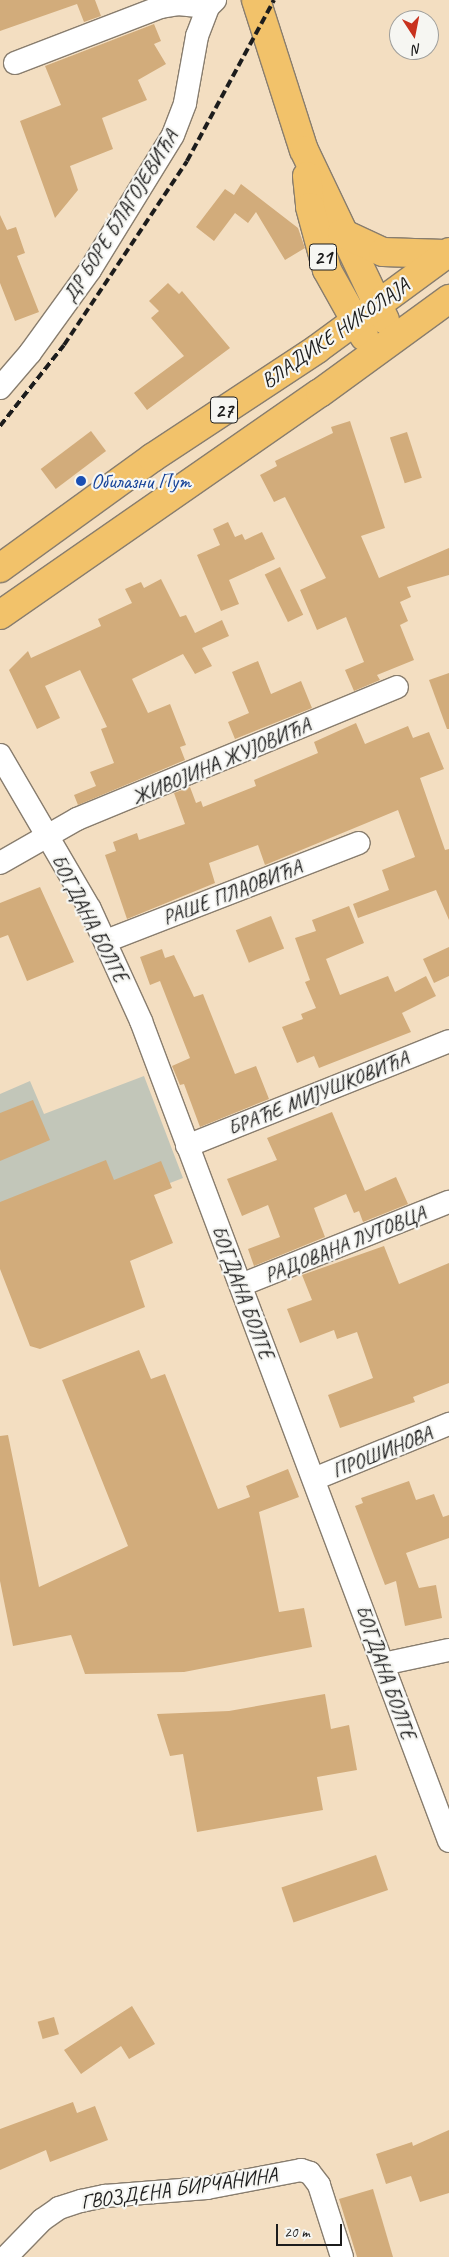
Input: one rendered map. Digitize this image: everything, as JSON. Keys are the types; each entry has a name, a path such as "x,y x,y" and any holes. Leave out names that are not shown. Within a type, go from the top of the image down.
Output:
{"main road":[{"name":"21","path":"256,0 304,150 342,233 375,353"},
{"name":"21","path":"304,150 310,207 327,270 365,314 397,338"},
{"path":"342,233 382,252 447,253"},
{"name":"ВЛАДИКЕ НИКОЛАЈА","path":"0,568 152,458 365,314 447,253"},
{"name":"ВЛАДИКЕ НИКОЛАЈА","path":"0,615 397,338 449,299"}],"street":[{"path":"15,63 161,7 211,4"},
{"name":"ДР БОРЕ БЛАГОЈЕВИЋА","path":"0,388 30,353 90,270 173,135 185,104 197,36 211,4"},
{"name":"ЖИВОЈИНА ЖУЈОВИЋА","path":"0,863 77,819 397,687"},
{"name":"БОГДАНА БОЛТЕ","path":"1,758 106,941 141,1021 449,1841"},
{"name":"РАШЕ ПЛАОВИЋА","path":"106,941 359,843"},
{"name":"БРАЋЕ МИЈУШКОВИЋА","path":"187,1146 449,1041"},
{"name":"РАДОВАНА ЛУТОВЦА","path":"241,1285 449,1202"},
{"name":"ПРОШИНОВА","path":"314,1479 449,1424"},
{"path":"383,1664 449,1650"},
{"name":"ГВОЗДЕНА БИРЧАНИНА","path":"6,2257 42,2220 60,2208 81,2201 105,2196 207,2188 301,2170 310,2173 319,2185 342,2257"}],"shaded area":[{"path":"144,1076 183,1178 0,1248 0,1094 30,1081 44,1114"}],"building":[{"path":"0,0 95,0 101,16 84,22 77,4 0,31"},
{"path":"154,24 161,41 154,44 166,64 138,80 147,100 102,118 113,149 70,166 78,190 55,218 20,121 61,105 45,66"},
{"path":"241,184 298,228 305,248 285,260 256,212 248,223 235,213 214,241 196,227 225,189 234,195"},
{"path":"0,215 7,230 16,227 25,253 17,256 39,312 15,321 0,283"},
{"path":"168,283 179,294 182,291 230,348 147,410 134,393 184,356 151,318 159,311 149,301"},
{"path":"350,421 385,528 361,536 379,578 449,548 449,575 407,587 411,597 400,602 408,621 400,625 414,660 377,675 380,680 354,691 345,670 364,662 346,617 317,630 300,590 326,578 285,497 274,502 260,475 277,466 275,461 333,433 331,427"},
{"path":"91,431 106,451 56,489 41,469"},
{"path":"407,432 422,478 405,483 390,438"},
{"path":"228,522 235,537 242,534 245,540 262,532 275,559 229,580 239,604 221,611 197,555 220,545 213,529"},
{"path":"280,567 303,615 288,622 265,574"},
{"path":"161,579 180,617 186,615 195,633 222,620 229,636 202,648 212,666 195,674 183,654 132,679 148,713 170,704 186,745 180,747 185,760 78,805 74,795 96,786 90,772 114,763 101,729 107,727 80,670 45,686 60,718 37,729 9,670 28,651 31,658 101,626 98,619 132,603 125,589 141,582 144,588"},
{"path":"258,661 271,694 301,681 312,708 235,739 228,722 249,713 232,672"},
{"path":"449,673 449,729 447,729 429,680"},
{"path":"356,723 365,744 408,726 413,738 429,732 444,769 420,778 445,850 449,849 449,920 436,890 358,918 353,904 389,890 382,870 415,857 398,810 265,865 258,845 209,863 215,883 127,919 105,855 116,851 113,842 137,833 139,840 185,824 174,793 190,787 196,803 201,801 203,807 256,786 254,780 318,753 314,742"},
{"path":"40,887 74,962 27,981 8,935 0,938 0,903"},
{"path":"349,906 364,943 326,959 340,995 388,976 395,992 426,976 436,996 402,1013 411,1032 319,1068 314,1056 297,1063 282,1027 303,1019 301,1014 316,1008 305,982 310,980 295,938 316,931 312,920"},
{"path":"271,916 284,948 249,963 236,930"},
{"path":"449,947 449,976 434,983 423,959"},
{"path":"162,949 165,958 174,955 194,997 203,994 235,1074 256,1066 269,1099 200,1127 184,1084 180,1085 172,1066 190,1058 160,981 150,985 140,957"},
{"path":"33,1100 50,1140 0,1161 0,1113"},
{"path":"332,1112 365,1191 396,1177 408,1204 363,1222 359,1211 354,1213 346,1194 314,1208 325,1237 254,1266 248,1249 280,1237 268,1205 242,1216 227,1179 277,1160 267,1138"},
{"path":"106,1160 114,1180 161,1161 172,1188 154,1195 173,1243 130,1261 145,1307 40,1349 30,1346 0,1269 0,1202"},
{"path":"384,1246 399,1284 449,1263 449,1383 413,1397 415,1402 340,1428 328,1395 373,1378 357,1332 337,1339 334,1330 300,1343 287,1309 312,1300 302,1275"},
{"path":"139,1350 151,1379 165,1374 218,1509 250,1497 246,1486 288,1469 299,1497 259,1512 279,1612 304,1608 312,1647 184,1672 85,1674 71,1635 13,1646 0,1581 0,1436 8,1435 39,1587 128,1546 62,1380"},
{"path":"409,1481 416,1500 434,1494 443,1517 449,1515 449,1538 406,1553 419,1588 436,1585 442,1618 405,1626 396,1581 385,1585 355,1506 363,1503 361,1498"},
{"path":"325,1694 331,1729 349,1725 357,1770 317,1777 323,1810 197,1832 183,1754 170,1756 157,1714 229,1711"},
{"path":"376,1855 388,1890 293,1923 281,1888"},
{"path":"132,2006 155,2044 129,2059 121,2046 81,2074 64,2050"},
{"path":"54,2017 59,2034 43,2039 38,2022"},
{"path":"73,2102 77,2113 95,2106 108,2140 50,2162 46,2150 0,2170 0,2129"},
{"path":"449,2130 449,2193 420,2202 411,2176 386,2184 376,2154 412,2142 413,2146"},
{"path":"373,2189 393,2257 357,2257 339,2199"}],"railway":[{"path":"0,426 64,345 187,161 274,0"}],"place":[{"name":"Обилазни Пут","path":"81,481"}]}
